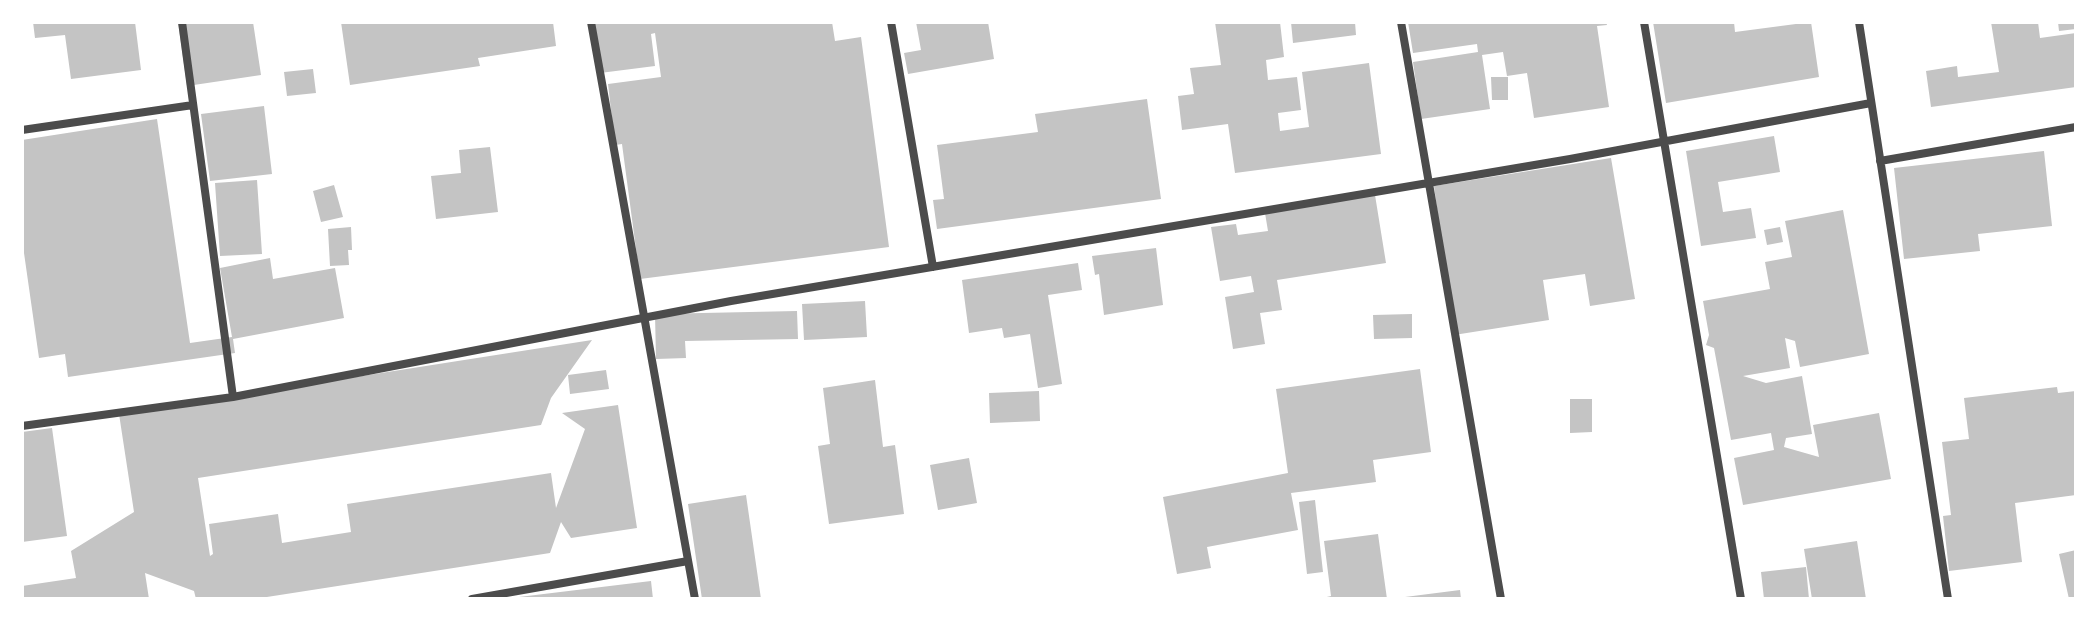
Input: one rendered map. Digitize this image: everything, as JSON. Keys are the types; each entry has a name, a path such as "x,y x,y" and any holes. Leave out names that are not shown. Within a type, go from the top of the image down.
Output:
{"street":[{"path":"182,22 233,397"},
{"path":"591,22 695,599"},
{"path":"891,22 933,267"},
{"path":"1401,22 1501,599"},
{"path":"1644,22 1741,599"},
{"path":"1859,22 1948,599"},
{"path":"22,426 233,397 645,318 1431,183 1871,103"},
{"path":"22,130 193,105"},
{"path":"1880,161 2076,127"},
{"path":"472,599 688,561"}],"building":[{"path":"33,22 135,22 141,70 71,79 65,35 35,38"},
{"path":"178,22 253,22 261,75 187,86"},
{"path":"341,22 553,22 556,46 478,58 480,66 350,85"},
{"path":"594,22 832,22 835,41 861,37 889,247 640,279 622,144 615,145 608,84 661,77 655,33 651,34 655,66 600,73"},
{"path":"916,22 988,22 994,59 908,74 904,53 921,50"},
{"path":"1215,22 1280,22 1284,57 1266,60 1268,80 1297,77 1301,110 1278,113 1280,131 1309,127 1302,72 1369,63 1381,154 1235,173 1228,124 1182,130 1178,96 1194,94 1190,68 1221,65"},
{"path":"1291,22 1355,22 1356,35 1293,43"},
{"path":"1408,22 1606,22 1607,25 1597,26 1609,107 1534,118 1527,73 1507,76 1503,52 1482,55 1490,109 1421,119 1413,62 1478,52 1477,44 1413,53"},
{"path":"1653,22 1734,22 1735,32 1811,22 1819,77 1666,103"},
{"path":"1991,22 2038,22 2040,38 2076,33 2076,87 1931,107 1926,71 1957,66 1958,77 1999,72"},
{"path":"2058,22 2076,22 2076,29 2059,31"},
{"path":"313,69 316,93 287,96 284,72"},
{"path":"1491,77 1508,77 1508,100 1492,100"},
{"path":"1147,99 1161,199 937,229 933,200 944,199 937,145 1038,132 1035,114"},
{"path":"264,106 272,174 210,181 201,114"},
{"path":"157,119 190,343 232,337 220,268 270,258 273,279 335,268 344,318 233,339 235,353 68,377 65,354 39,358 22,239 22,140"},
{"path":"1774,136 1780,172 1718,182 1723,212 1751,208 1756,238 1701,246 1686,151"},
{"path":"490,147 498,212 436,219 431,176 461,173 459,150"},
{"path":"2044,151 2052,226 1978,234 1980,251 1904,259 1894,168"},
{"path":"1611,158 1635,299 1590,306 1585,274 1543,280 1549,320 1454,335 1434,186"},
{"path":"257,180 262,254 220,256 215,183"},
{"path":"334,185 343,217 321,222 313,191"},
{"path":"1375,195 1386,263 1277,280 1282,310 1260,313 1265,344 1233,349 1225,297 1254,292 1251,276 1220,281 1211,227 1236,224 1238,235 1268,231 1265,213"},
{"path":"1843,210 1869,354 1800,367 1795,341 1785,338 1790,368 1743,376 1766,383 1802,376 1812,434 1786,438 1784,447 1819,457 1813,425 1879,413 1891,479 1743,505 1734,458 1774,450 1771,433 1731,440 1714,348 1706,345 1709,335 1703,301 1770,289 1765,262 1792,257 1785,221"},
{"path":"351,227 349,265 330,266 328,229"},
{"path":"1780,227 1783,242 1767,245 1764,230"},
{"path":"1156,248 1163,305 1104,315 1099,274 1095,275 1092,256"},
{"path":"1078,263 1082,290 1048,295 1062,384 1038,388 1030,334 1004,338 1002,328 969,333 962,280"},
{"path":"865,301 867,337 804,340 802,304"},
{"path":"797,311 798,339 685,341 686,358 656,359 655,314"},
{"path":"1412,314 1412,338 1374,339 1373,315"},
{"path":"592,340 551,398 541,425 198,478 210,556 213,554 209,524 278,514 282,543 351,532 347,504 551,473 556,508 585,429 562,413 618,405 637,528 571,538 561,522 550,553 254,599 196,599 194,591 145,573 149,599 22,599 22,586 76,578 71,551 134,512 119,414"},
{"path":"1420,369 1431,452 1373,460 1376,482 1291,493 1298,530 1207,547 1211,568 1177,574 1163,497 1288,473 1276,389"},
{"path":"606,370 609,389 570,394 568,375"},
{"path":"875,380 883,447 895,445 904,514 829,524 818,446 830,444 823,388"},
{"path":"2057,387 2058,393 2076,391 2076,495 2015,503 2022,562 1949,571 1943,516 1951,515 1942,442 1969,439 1964,398"},
{"path":"1039,391 1040,421 990,423 989,393"},
{"path":"1570,399 1592,399 1592,432 1570,433"},
{"path":"52,428 67,536 22,542 22,432"},
{"path":"969,458 977,503 938,510 930,465"},
{"path":"746,495 761,599 702,599 688,504"},
{"path":"1315,500 1323,572 1307,574 1299,502"},
{"path":"1378,534 1387,599 1318,599 1331,596 1324,541"},
{"path":"1857,541 1866,599 1812,599 1804,549"},
{"path":"2076,550 2076,599 2069,599 2059,554"},
{"path":"1806,567 1809,599 1764,599 1761,572"},
{"path":"651,581 653,599 519,599 519,597"},
{"path":"1460,590 1461,599 1405,599 1405,597"}]}
